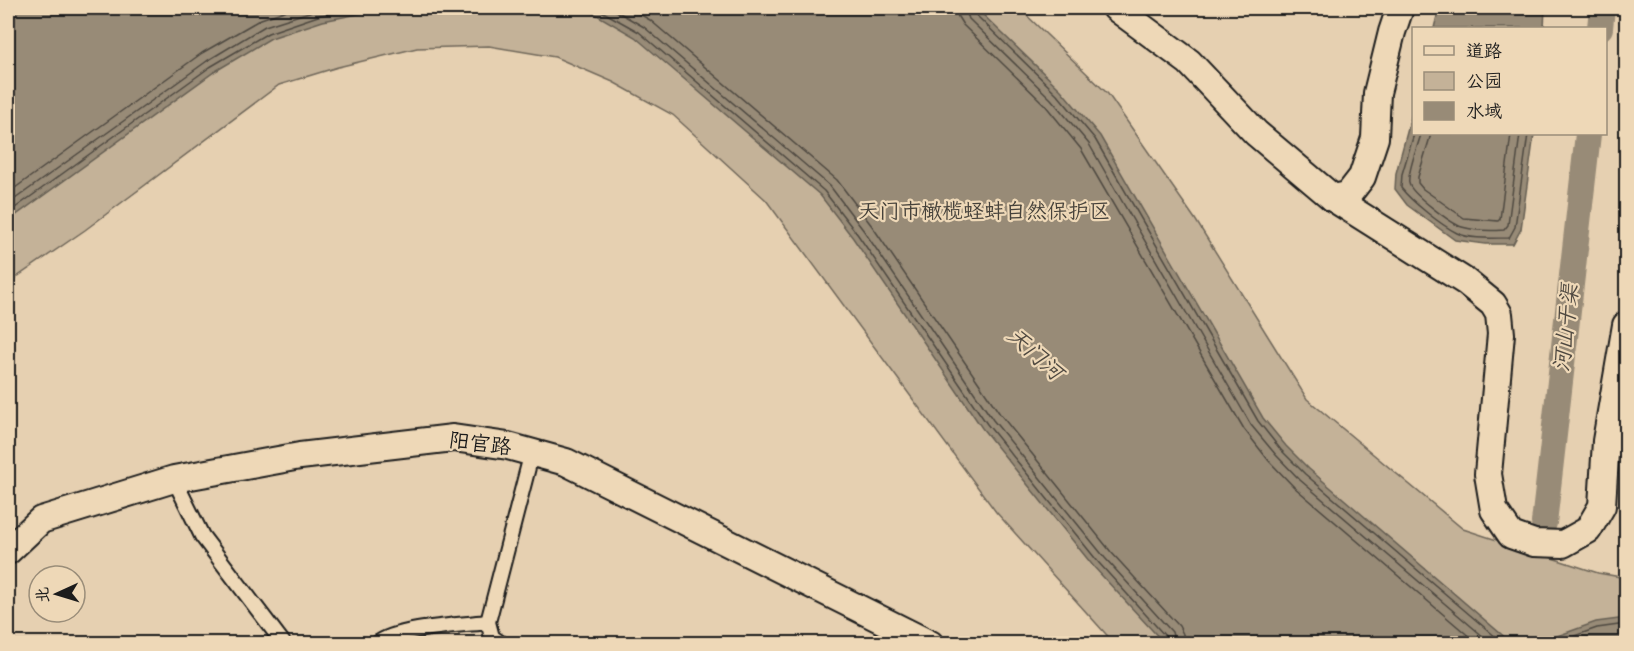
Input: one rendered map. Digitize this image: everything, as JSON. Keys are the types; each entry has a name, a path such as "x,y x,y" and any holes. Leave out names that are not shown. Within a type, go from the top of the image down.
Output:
{"street":[{"path":"1116,8 1190,62 1256,133 1333,198 1466,282 1493,304 1499,315 1501,334 1488,474 1494,510 1511,535 1534,543 1563,544 1588,530 1602,506 1606,441 1625,338"},
{"path":"1333,198 1348,195 1362,177 1375,138 1377,93 1400,8"},
{"name":"阳官路","path":"8,551 40,520 174,479 300,456 453,438 508,446 566,462 930,644"}],"lane":[{"path":"502,644 492,636 488,622 532,452"},
{"path":"174,479 202,536 284,643"},
{"path":"377,644 381,640 412,632 488,622"}],"green space":[{"name":"天门市橄榄蛏蚌自然保护区","path":"8,8 1019,8 1108,94 1195,219 1307,399 1463,529 1598,573 1626,578 1626,643 1114,643 996,512 766,200 673,115 613,82 555,57 489,46 417,48 338,67 279,85 85,230 8,283"}],"water":[{"path":"8,8 404,8 378,10 323,21 271,38 214,72 8,221"},
{"name":"天门河","path":"585,8 976,8 1061,90 1100,136 1263,418 1286,446 1309,469 1507,639 1517,643 1164,643 1094,567 982,428 853,238 820,195 635,37"},
{"path":"1439,8 1545,8 1544,27 1434,27"},
{"path":"1412,114 1412,135 1534,135 1521,229 1513,244 1485,244 1455,240 1407,205 1395,189 1396,173"},
{"path":"1626,618 1626,643 1538,643 1596,622"}],"waterway":[{"name":"河山干渠","path":"1600,27 1602,8"},
{"name":"河山干渠","path":"1544,523 1588,135"}]}
